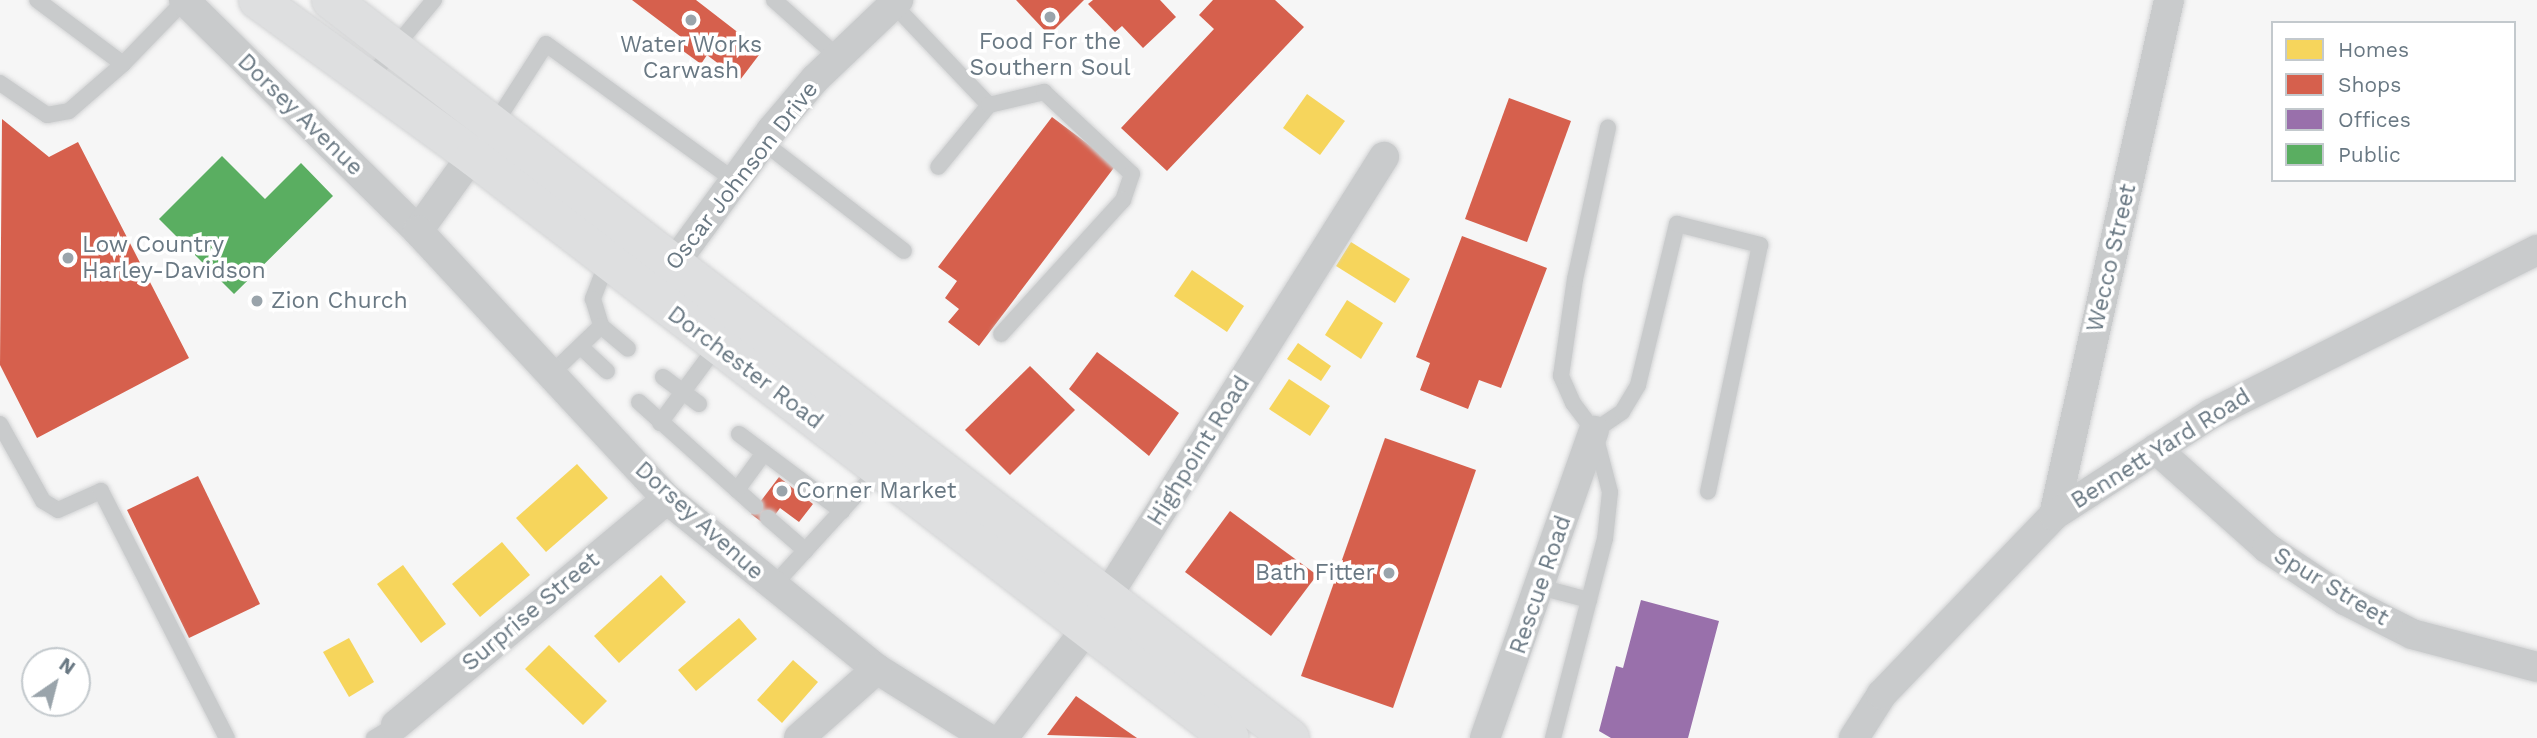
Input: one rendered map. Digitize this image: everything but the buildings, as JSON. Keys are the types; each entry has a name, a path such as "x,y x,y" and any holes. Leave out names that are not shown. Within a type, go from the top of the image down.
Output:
{"main road":[{"name":"Dorchester Road","path":"258,0 474,157 879,471 1290,738"},
{"name":"Dorchester Road","path":"331,0 674,263 1097,613 1230,738"}],"street":[{"name":"Wecco Street","path":"2054,515 2169,0"},
{"name":"Dorsey Avenue","path":"183,1 418,231 667,499 772,587 877,669 987,738"},
{"name":"Oscar Johnson Drive","path":"650,296 763,142 838,57 896,2"},
{"path":"418,231 474,157 494,125"},
{"name":"Highpoint Road","path":"1003,738 1097,613 1384,157"},
{"name":"Bennett Yard Road","path":"1854,738 1882,694 2054,515 2156,449 2282,376 2537,250"},
{"name":"Rescue Road","path":"1489,737 1594,431"},
{"name":"Spur Street","path":"2156,449 2267,548 2345,600 2412,634 2537,667"},
{"name":"Surprise Street","path":"385,732 667,499"},
{"path":"799,738 877,669"}],"lane":[{"path":"37,0 123,64"},
{"path":"368,80 392,47 434,0"},
{"path":"774,0 838,57"},
{"path":"0,83 47,116 69,111 123,64 183,1"},
{"path":"896,2 989,105"},
{"path":"494,125 546,44 734,180"},
{"path":"939,167 989,105 1044,92 1132,174 1123,200 1001,334"},
{"path":"1553,738 1605,539 1610,492 1594,431 1573,403 1561,376 1573,291 1608,128"},
{"path":"763,142 904,251"},
{"path":"1594,431 1622,412 1639,385 1677,224 1759,245 1708,492"},
{"path":"607,262 593,299 601,326 628,349"},
{"path":"551,374 582,348 601,326"},
{"path":"660,423 716,347"},
{"path":"582,348 607,371"},
{"path":"663,377 699,404"},
{"path":"639,402 755,506"},
{"path":"0,424 43,501 58,510 101,491 227,738"},
{"path":"739,434 842,511"},
{"path":"737,490 764,453"},
{"path":"772,587 879,471"},
{"path":"768,518 806,551"},
{"path":"1540,587 1590,600"}],"place":[{"name":"Food For the Southern Soul","path":"1050,17"},
{"name":"Water Works Carwash","path":"691,20"},
{"name":"Low Country Harley-Davidson","path":"68,258"},
{"name":"Zion Church","path":"257,301"},
{"name":"Corner Market","path":"782,491"},
{"name":"Bath Fitter","path":"1389,573"}]}
